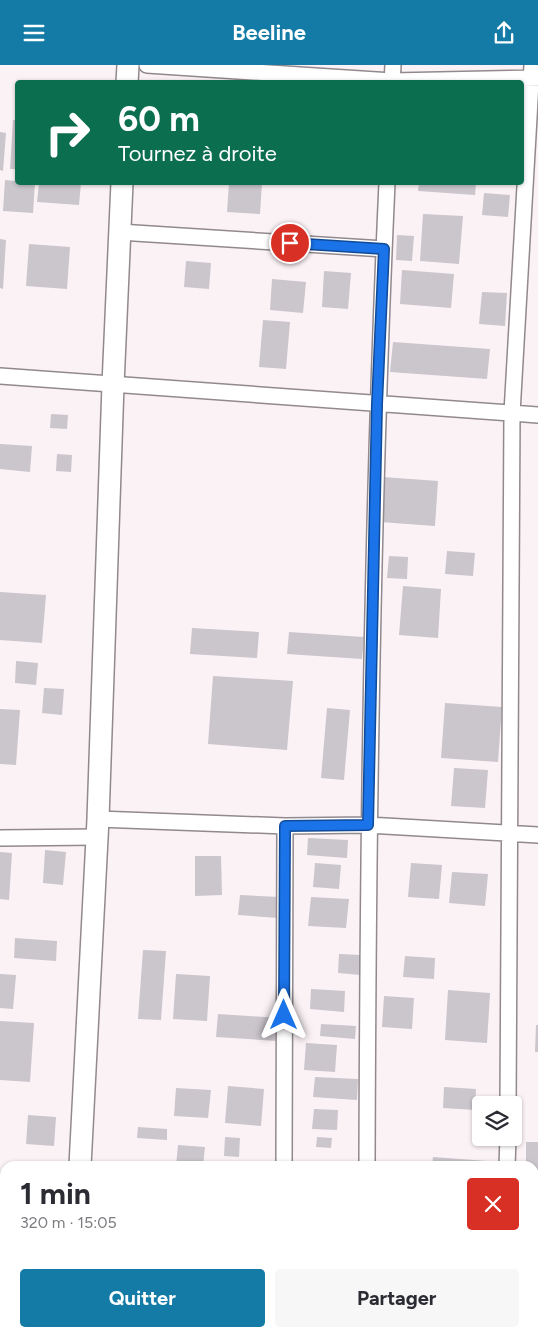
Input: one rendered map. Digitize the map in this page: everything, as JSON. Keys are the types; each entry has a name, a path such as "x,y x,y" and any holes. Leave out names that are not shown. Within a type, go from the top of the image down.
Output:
{"street":[{"path":"127,80 128,65"},
{"path":"148,65 363,80"},
{"path":"392,80 393,65"},
{"path":"428,80 534,74 512,413 508,1096"},
{"path":"80,1161 98,828 112,385 122,185"},
{"path":"367,1161 368,825 377,404 387,185"},
{"path":"119,232 384,249"},
{"path":"0,376 538,415"},
{"path":"0,838 98,828 368,825 538,835"},
{"path":"284,1161 285,826"},
{"path":"508,1146 508,1161"}],"building":[{"path":"13,120 15,120 15,169 10,169"},
{"path":"0,132 6,133 3,171 0,170"},
{"path":"5,180 15,181 15,185 35,185 33,213 3,211"},
{"path":"39,185 81,185 79,205 37,202"},
{"path":"229,185 262,185 260,214 227,212"},
{"path":"419,185 476,185 475,195 418,191"},
{"path":"484,193 510,195 508,217 482,215"},
{"path":"423,214 463,216 459,264 420,261"},
{"path":"397,235 414,236 412,261 396,260"},
{"path":"0,239 6,240 3,289 0,288"},
{"path":"29,244 70,247 67,289 26,286"},
{"path":"186,261 211,263 209,289 184,287"},
{"path":"402,270 454,274 451,308 400,304"},
{"path":"324,271 351,273 348,309 322,307"},
{"path":"272,279 306,282 303,313 270,310"},
{"path":"482,292 507,293 505,326 479,324"},
{"path":"263,320 290,322 286,369 259,367"},
{"path":"393,342 490,349 487,379 390,372"},
{"path":"51,414 68,415 67,429 50,428"},
{"path":"0,444 32,446 30,472 0,469"},
{"path":"57,454 72,455 71,472 56,471"},
{"path":"383,477 438,481 435,526 380,522"},
{"path":"447,551 475,553 473,576 445,574"},
{"path":"389,556 408,557 407,579 387,578"},
{"path":"403,586 441,589 438,638 399,635"},
{"path":"0,592 46,595 42,643 0,640"},
{"path":"192,628 259,632 257,658 190,654"},
{"path":"289,632 364,637 362,659 287,654"},
{"path":"16,661 38,663 36,685 15,683"},
{"path":"213,676 293,681 287,750 208,744"},
{"path":"44,688 64,689 62,715 42,713"},
{"path":"445,703 502,707 498,762 441,758"},
{"path":"327,708 350,710 344,780 321,778"},
{"path":"0,709 20,710 16,765 0,764"},
{"path":"454,768 488,770 485,808 451,806"},
{"path":"308,838 348,840 347,858 307,855"},
{"path":"45,850 66,852 63,885 43,883"},
{"path":"0,852 12,853 9,900 0,899"},
{"path":"195,856 221,856 222,895 195,896"},
{"path":"315,863 341,865 339,889 313,887"},
{"path":"411,863 442,865 439,899 408,897"},
{"path":"452,872 488,874 485,906 449,903"},
{"path":"240,895 279,897 278,918 238,915"},
{"path":"311,897 349,899 346,928 308,926"},
{"path":"15,938 57,941 56,961 14,958"},
{"path":"143,950 166,951 161,1020 138,1019"},
{"path":"339,954 361,955 360,975 338,973"},
{"path":"405,956 435,958 434,979 403,977"},
{"path":"0,974 16,975 13,1009 0,1008"},
{"path":"176,974 210,976 207,1021 173,1019"},
{"path":"311,989 345,991 344,1012 310,1009"},
{"path":"448,990 490,993 487,1043 445,1040"},
{"path":"384,996 414,998 412,1029 382,1027"},
{"path":"218,1014 279,1018 277,1041 216,1037"},
{"path":"0,1021 34,1023 30,1082 0,1080"},
{"path":"321,1024 356,1026 355,1039 320,1036"},
{"path":"536,1025 538,1025 538,1052 535,1052"},
{"path":"306,1043 337,1045 335,1072 304,1070"},
{"path":"315,1077 358,1079 357,1100 313,1097"},
{"path":"228,1086 264,1089 261,1126 225,1123"},
{"path":"444,1087 476,1089 476,1096 472,1096 472,1110 443,1108"},
{"path":"176,1088 211,1090 208,1118 174,1116"},
{"path":"314,1109 338,1110 337,1130 312,1129"},
{"path":"28,1115 56,1117 54,1146 26,1144"},
{"path":"138,1127 167,1129 167,1140 137,1138"},
{"path":"225,1137 240,1138 239,1157 224,1156"},
{"path":"317,1137 332,1138 331,1148 316,1147"},
{"path":"526,1142 538,1142 538,1161 526,1161"},
{"path":"178,1145 205,1147 204,1161 176,1161"},
{"path":"433,1157 487,1161 433,1161"}],"route":[{"path":"284,1015 285,826 368,825 377,404 384,249 290,243"}]}
